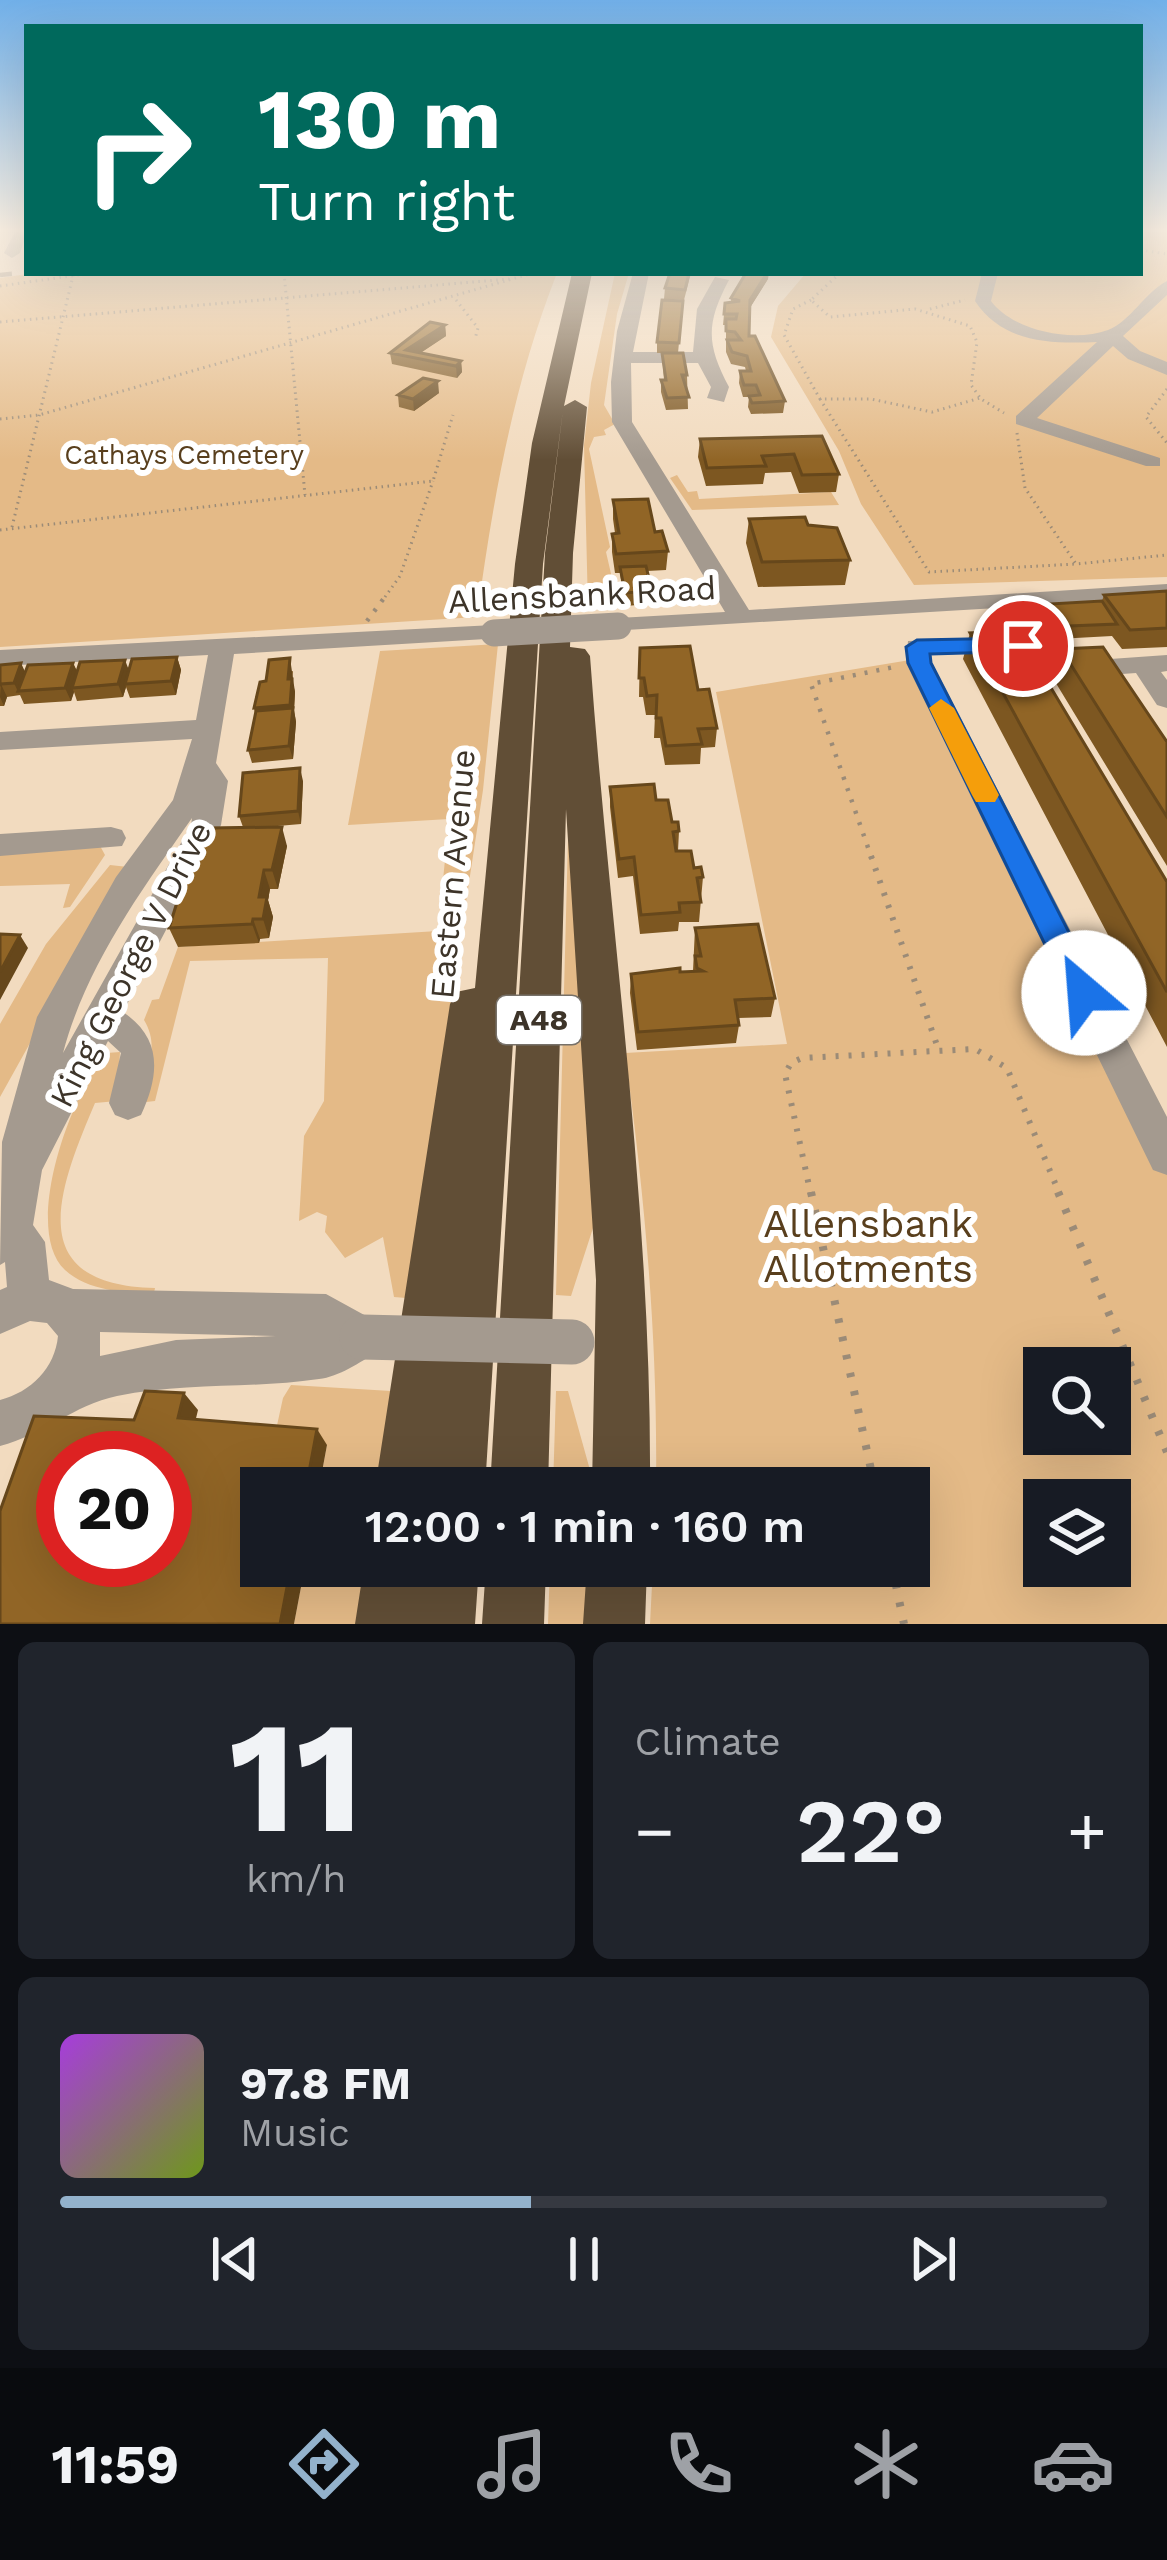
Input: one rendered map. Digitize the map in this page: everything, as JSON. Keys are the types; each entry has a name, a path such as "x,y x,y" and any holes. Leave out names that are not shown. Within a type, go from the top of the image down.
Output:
{"highway":[{"name":"Eastern Avenue","path":"457,1467 501,896 542,463 572,308"},
{"name":"A48","path":"520,1467 560,553 584,342 593,308"},
{"path":"560,553 571,596 598,1002 610,1094 598,1343 618,1467"},
{"path":"407,1467 477,965 501,896"},
{"path":"386,1624 391,1587"},
{"path":"444,1624 447,1587"},
{"path":"513,1624 515,1587"},
{"path":"614,1624 616,1587"}],"street":[{"path":"634,308 623,357 620,407 627,435 742,619"},
{"path":"706,308 703,358 720,387 717,398"},
{"path":"989,308 995,317 1029,332 1069,338 1112,335 1134,355 1167,369"},
{"path":"1023,420 1143,308"},
{"path":"623,357 703,358"},
{"path":"1023,420 1160,459 1154,470 1167,481"},
{"name":"Allensbank Road","path":"0,658 1167,591"},
{"path":"995,602 1044,681 1155,664 1167,699"},
{"path":"1023,646 917,647 920,663 1167,1157"},
{"name":"King George V Drive","path":"25,1161 21,1142 55,1017 127,886 188,803 202,763 222,647"},
{"path":"0,741 208,729"},
{"name":"King George V Drive","path":"50,1309 24,1243 5,1239 25,1161 40,1143 64,1087 206,825 213,781 202,763"},
{"path":"0,845 111,838"},
{"path":"127,886 173,891"},
{"path":"104,1018 131,1037 139,1052 128,1102"},
{"path":"50,1309 326,1316 362,1336 598,1343"},
{"path":"50,1309 160,1334 244,1335 254,1358"},
{"path":"50,1309 80,1339 77,1358 57,1394"},
{"path":"0,1423 34,1412 57,1394 151,1366 322,1357 362,1336"}],"path":[{"path":"11,529 64,308"},
{"path":"0,322 159,308"},
{"path":"288,308 305,495"},
{"path":"0,419 39,415 420,308"},
{"path":"462,308 478,328 475,339"},
{"path":"795,308 784,334 929,572 1167,555"},
{"path":"818,308 848,319 886,310 935,308"},
{"path":"926,310 958,319 975,334 966,374 980,398 1023,420 1015,457 1024,490 1039,518 1076,564"},
{"path":"1167,389 1146,417 1167,443"},
{"path":"820,399 871,399 932,412 980,398"},
{"path":"364,627 400,576 454,415"},
{"path":"0,530 433,482"},
{"path":"920,663 811,683 939,1052"},
{"path":"870,1467 785,1074 791,1063 802,1058 975,1049 992,1055 1018,1084 1167,1452"},
{"path":"896,1587 904,1624"}],"green space":[{"name":"Cathays Cemetery","path":"0,308 545,308 506,443 477,617 0,647"},
{"path":"607,308 619,308 604,405 615,424 604,430 606,435 594,437 589,449 610,547 606,552 612,578 606,581 615,600 610,607 588,608 584,445"},
{"path":"778,308 1167,308 1167,577 914,585 861,504 839,451 771,337"},
{"path":"677,475 688,492 697,491 699,499 831,492 839,505 692,510 670,478"},
{"path":"498,644 483,790 406,1298 394,1297 383,1237 345,1258 325,1232 327,1216 317,1212 299,1221 304,1136 324,1101 328,958 190,961 155,1101 146,1102 151,1041 144,1020 152,1000 159,999 178,947 438,931 449,819 348,825 380,651"},
{"name":"Allensbank Allotments","path":"916,659 1167,1171 1167,1624 650,1624 652,1587 930,1587 930,1467 656,1467 649,1270 625,1053 787,1044 716,692"},
{"path":"569,801 594,1225 571,1296 556,1295"},
{"path":"99,844 105,855 70,907 63,908 70,884 0,886 0,851"},
{"path":"110,865 128,867 0,1097 0,1024 46,944"},
{"path":"120,1052 117,1101 95,1103 70,1167 61,1226 67,1251 84,1270 112,1283 155,1288 154,1293 107,1289 74,1277 53,1250 48,1224 56,1160 79,1097 107,1053"},
{"path":"291,1385 391,1391 380,1467 323,1467 327,1445 274,1439 283,1398"},
{"path":"556,1391 568,1391 589,1467 554,1467"},
{"path":"301,1587 363,1587 358,1624 294,1624"},
{"path":"549,1587 589,1587 586,1624 548,1624"}],"building":[{"path":"661,308 682,308 679,343 657,342"},
{"path":"725,308 750,308 749,336 755,336 785,401 752,403 749,396 760,395 756,385 744,385 740,371 751,371 747,356 732,352 727,340 741,340 735,332 726,331 726,319 736,319 737,314 724,314"},
{"path":"430,322 445,325 406,350 461,361 456,366 390,353"},
{"path":"662,353 683,353 687,375 682,375 689,397 667,398 661,380 666,380"},
{"path":"423,378 438,381 413,399 398,395"},
{"path":"822,436 839,474 802,475 794,454 762,456 766,466 707,468 700,439"},
{"path":"648,499 655,532 662,531 668,551 616,554 612,534 619,533 613,500"},
{"path":"805,517 808,525 837,528 850,560 762,562 749,519"},
{"path":"646,566 652,591 625,593 620,567"},
{"path":"1167,591 1167,628 1130,630 1104,595"},
{"path":"1102,601 1117,624 1044,627 1031,605"},
{"path":"1017,631 1167,882 1167,992 970,633"},
{"path":"690,646 698,690 709,689 717,728 698,729 702,744 666,746 661,718 656,718 657,695 647,696 644,678 639,678 640,648"},
{"path":"1103,647 1167,742 1167,817 1061,649"},
{"path":"177,657 171,681 125,684 132,659"},
{"path":"290,658 290,705 254,708 269,660"},
{"path":"125,660 118,684 72,688 80,662"},
{"path":"21,663 14,683 0,686 0,665"},
{"path":"73,663 65,688 18,691 28,665"},
{"path":"293,708 289,746 248,750 256,711"},
{"path":"300,768 298,811 239,816 243,773"},
{"path":"654,784 656,800 668,800 672,822 678,822 679,831 673,832 676,851 691,851 694,868 701,867 703,877 697,878 701,902 679,903 680,912 641,915 634,857 619,859 610,787"},
{"path":"282,827 272,870 264,870 259,897 267,897 263,919 253,919 252,924 169,928 189,864 196,865 209,828"},
{"path":"758,924 775,998 735,1000 739,1025 638,1032 631,974 680,968 680,972 703,971 697,968 695,956 701,956 695,928"},
{"path":"0,934 20,935 0,972"},
{"path":"145,1391 184,1393 178,1418 317,1429 310,1467 240,1467 240,1587 287,1587 280,1624 0,1624 0,1511 34,1416 134,1420"}],"slow traffic":[{"path":"941,708 985,795"}],"route":[{"path":"1023,646 917,647 920,663 1084,993"}]}
